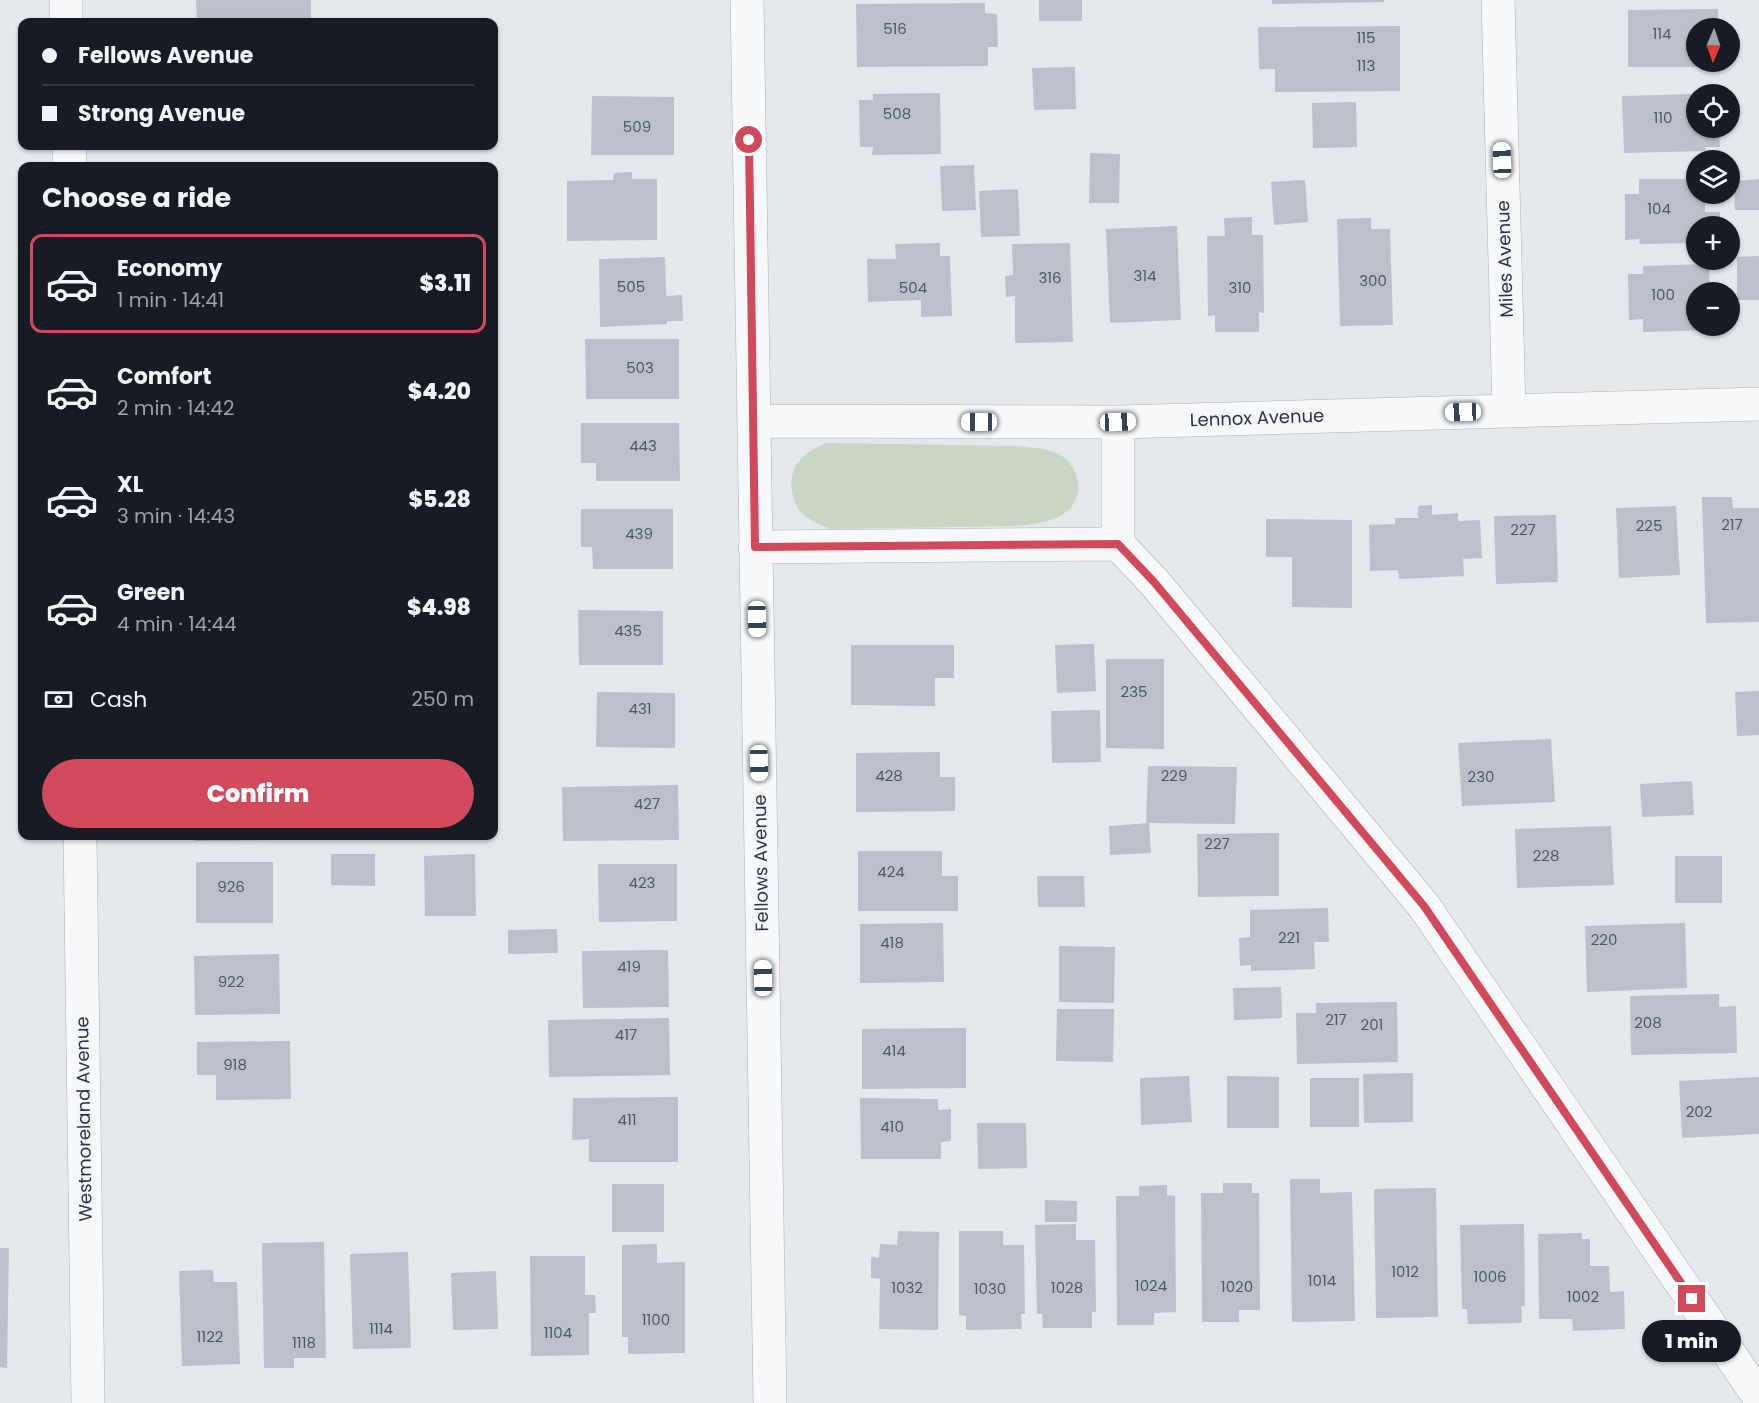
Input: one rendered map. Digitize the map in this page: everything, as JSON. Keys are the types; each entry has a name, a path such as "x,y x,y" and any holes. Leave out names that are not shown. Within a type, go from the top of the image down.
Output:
{"street":[{"path":"66,0 66,18"},
{"name":"Fellows Avenue","path":"747,0 770,1403"},
{"name":"Miles Avenue","path":"1498,0 1509,410"},
{"name":"Lennox Avenue","path":"754,421 1118,422 1509,410 1694,408 1759,404"},
{"path":"1118,422 1118,544 1154,582 1424,906 1759,1397"},
{"path":"755,547 1118,544"},
{"name":"Westmoreland Avenue","path":"81,840 88,1403"}],"green space":[{"path":"826,443 1016,446 1045,450 1062,456 1069,462 1077,479 1077,497 1066,512 1055,518 1017,526 831,529 812,521 800,511 792,492 791,483 799,461"}],"building":[{"path":"196,0 311,0 311,18 197,18"},
{"path":"1039,0 1082,0 1082,21 1039,21"},
{"path":"1272,0 1384,0 1384,2 1272,4"},
{"path":"985,3 985,13 997,14 998,47 988,47 988,66 857,67 856,4"},
{"path":"1718,9 1718,18 1686,18 1686,67 1628,67 1628,10"},
{"path":"1400,26 1400,91 1275,92 1275,69 1259,69 1258,27"},
{"path":"1075,67 1076,109 1034,110 1032,68"},
{"path":"940,93 941,154 872,155 873,147 860,147 859,100 873,100 873,94"},
{"path":"1686,94 1686,138 1720,138 1720,147 1705,147 1706,150 1686,151 1624,153 1622,96"},
{"path":"592,96 674,97 674,155 591,155"},
{"path":"1356,102 1357,147 1313,148 1312,103"},
{"path":"1090,153 1120,154 1119,203 1089,203"},
{"path":"974,165 976,210 942,211 940,166"},
{"path":"632,172 632,179 657,179 657,240 567,241 567,181 613,180 614,173"},
{"path":"1639,179 1686,179 1686,204 1705,204 1705,212 1720,212 1720,216 1686,216 1686,243 1639,244 1640,239 1625,240 1625,194 1639,194"},
{"path":"1759,179 1759,210 1735,210 1735,204 1740,204 1740,181"},
{"path":"1305,180 1308,222 1274,225 1271,182"},
{"path":"1018,189 1020,236 981,237 979,191"},
{"path":"1252,217 1252,235 1263,235 1264,313 1259,312 1259,332 1215,332 1215,315 1208,316 1207,236 1225,236 1224,218"},
{"path":"1371,218 1371,229 1390,229 1393,325 1340,326 1337,219"},
{"path":"1177,226 1181,320 1110,323 1106,229"},
{"path":"940,243 940,256 950,256 952,316 921,317 921,300 868,302 867,259 896,259 895,244"},
{"path":"1070,243 1073,342 1015,343 1015,296 1006,297 1005,276 1013,275 1012,244"},
{"path":"1759,256 1759,300 1740,300 1737,270 1740,270 1740,257"},
{"path":"665,257 666,296 682,295 683,321 667,321 667,324 600,327 599,259"},
{"path":"1686,265 1686,270 1709,270 1710,282 1686,282 1686,331 1643,332 1643,319 1629,320 1628,274 1643,274 1643,266"},
{"path":"585,339 679,339 679,399 586,399"},
{"path":"581,423 679,423 680,481 596,481 596,463 581,463"},
{"path":"1702,497 1732,497 1733,508 1759,508 1759,622 1706,623"},
{"path":"1432,505 1432,515 1458,513 1458,521 1480,520 1482,558 1463,559 1464,576 1399,579 1398,570 1370,571 1369,525 1395,524 1395,518 1418,518 1418,506"},
{"path":"1676,506 1680,575 1619,578 1616,508"},
{"path":"581,509 673,509 673,569 593,569 592,547 581,547"},
{"path":"1556,515 1558,582 1496,584 1494,516"},
{"path":"1266,519 1352,520 1352,608 1292,607 1292,557 1266,557"},
{"path":"578,610 663,611 663,665 579,665"},
{"path":"1094,644 1096,691 1057,693 1055,645"},
{"path":"851,645 954,645 954,678 935,678 935,706 851,705"},
{"path":"1106,659 1164,659 1164,749 1106,748"},
{"path":"1759,691 1759,735 1737,736 1735,692"},
{"path":"597,692 675,693 675,748 596,747"},
{"path":"1100,710 1101,762 1052,763 1051,711"},
{"path":"1551,739 1555,802 1462,806 1458,743"},
{"path":"940,752 940,777 955,777 955,811 856,812 856,753"},
{"path":"1148,766 1237,767 1235,824 1146,823"},
{"path":"1692,781 1694,815 1642,817 1640,784"},
{"path":"678,785 679,840 563,841 562,787"},
{"path":"1149,823 1151,853 1110,855 1109,826"},
{"path":"1611,826 1614,885 1517,888 1515,829"},
{"path":"1279,833 1279,896 1198,897 1197,834"},
{"path":"195,840 273,840 195,841"},
{"path":"858,851 942,851 942,876 958,876 958,911 858,911"},
{"path":"331,854 375,854 375,886 331,885"},
{"path":"475,854 476,916 425,916 424,856"},
{"path":"1675,856 1722,856 1722,903 1675,903"},
{"path":"196,862 273,862 273,923 196,923"},
{"path":"598,864 677,864 677,921 599,922"},
{"path":"1037,876 1084,876 1085,907 1038,907"},
{"path":"1328,908 1329,942 1314,942 1315,969 1251,971 1251,965 1240,966 1239,938 1250,937 1250,910"},
{"path":"943,923 944,982 860,983 860,924"},
{"path":"1685,923 1687,988 1587,992 1585,926"},
{"path":"557,929 558,953 508,954 508,930"},
{"path":"1059,946 1115,947 1114,1003 1059,1002"},
{"path":"668,950 669,1007 583,1008 582,951"},
{"path":"279,954 280,1014 195,1015 194,956"},
{"path":"1281,987 1282,1018 1234,1020 1233,988"},
{"path":"1719,994 1719,1007 1736,1006 1737,1053 1631,1055 1630,996"},
{"path":"1397,1002 1398,1062 1297,1064 1296,1013 1316,1013 1316,1003"},
{"path":"1057,1009 1114,1009 1113,1062 1056,1061"},
{"path":"669,1018 670,1075 549,1077 548,1020"},
{"path":"966,1028 966,1088 862,1089 862,1029"},
{"path":"290,1041 291,1099 216,1100 216,1075 197,1075 197,1042"},
{"path":"1413,1073 1413,1122 1364,1123 1363,1074"},
{"path":"1189,1076 1192,1122 1141,1125 1140,1078"},
{"path":"1227,1076 1279,1077 1279,1128 1227,1128"},
{"path":"1759,1077 1759,1134 1682,1138 1679,1081"},
{"path":"1310,1078 1359,1078 1359,1127 1310,1127"},
{"path":"678,1097 678,1162 589,1162 589,1139 572,1140 573,1098"},
{"path":"860,1098 938,1099 938,1110 951,1109 951,1141 941,1142 941,1159 861,1159"},
{"path":"977,1123 1026,1123 1027,1168 978,1169"},
{"path":"1290,1179 1320,1179 1320,1193 1352,1192 1355,1321 1292,1322"},
{"path":"1223,1183 1252,1183 1252,1193 1259,1193 1260,1310 1239,1310 1239,1322 1202,1322 1201,1193 1223,1193"},
{"path":"612,1184 664,1184 664,1232 612,1232"},
{"path":"1167,1185 1167,1195 1175,1196 1176,1312 1154,1313 1154,1325 1117,1325 1116,1196 1139,1196 1139,1186"},
{"path":"1436,1188 1438,1317 1376,1318 1374,1189"},
{"path":"1045,1200 1077,1201 1077,1222 1045,1222"},
{"path":"1076,1224 1076,1240 1095,1240 1096,1312 1092,1312 1092,1328 1043,1328 1042,1314 1037,1314 1035,1225"},
{"path":"1524,1224 1525,1306 1521,1306 1522,1323 1468,1324 1467,1309 1462,1309 1460,1225"},
{"path":"898,1231 939,1232 938,1330 879,1329 880,1279 871,1278 871,1257 879,1258 880,1244 897,1245"},
{"path":"959,1231 1003,1231 1003,1245 1024,1245 1025,1314 1021,1314 1022,1329 966,1330 966,1316 959,1315"},
{"path":"1582,1233 1582,1239 1590,1239 1590,1266 1609,1266 1610,1292 1624,1291 1625,1329 1573,1331 1572,1319 1539,1319 1538,1234"},
{"path":"324,1242 326,1358 294,1358 294,1368 264,1368 262,1243"},
{"path":"657,1244 657,1263 685,1262 685,1353 628,1354 628,1337 622,1337 622,1245"},
{"path":"0,1248 9,1248 7,1368 0,1367"},
{"path":"408,1252 411,1348 353,1349 350,1254"},
{"path":"530,1256 585,1256 585,1295 595,1295 596,1313 589,1313 589,1355 531,1356"},
{"path":"213,1270 214,1282 237,1282 240,1364 182,1366 179,1271"},
{"path":"496,1271 498,1329 453,1330 451,1273"}],"route":[{"path":"749,140 755,547 1118,544 1154,582 1424,906 1692,1299"}]}
